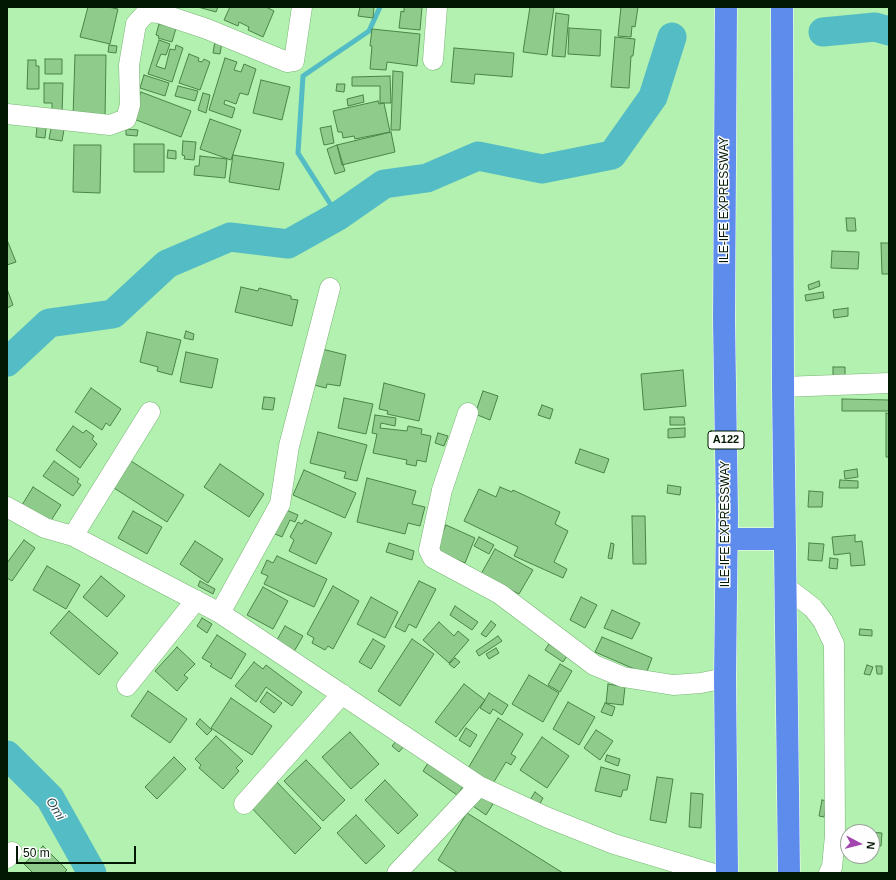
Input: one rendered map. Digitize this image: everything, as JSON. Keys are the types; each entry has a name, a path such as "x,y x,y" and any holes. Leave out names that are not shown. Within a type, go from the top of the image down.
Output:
{"highway":[{"name":"ILE-IFE EXPRESSWAY","path":"726,7 724,320 727,539 725,678 727,873"},
{"path":"782,7 783,387 789,873"},
{"path":"727,539 785,539"}],"street":[{"path":"7,114 110,125 126,119 130,105 129,66 136,24 147,12 159,13 207,29 287,62 294,61 302,7"},
{"path":"433,60 437,7"},
{"path":"220,612 280,504 289,446 330,288"},
{"path":"783,387 889,383"},
{"path":"73,536 150,412"},
{"path":"468,413 442,490 429,550 433,558 500,594 594,665 623,678 674,685 702,683 725,678"},
{"path":"7,507 45,528 73,536 220,612 478,786 546,817 614,844 711,873"},
{"path":"786,587 813,608 823,621 834,644 835,836 832,867 829,873"},
{"path":"127,686 196,600"},
{"path":"244,804 342,694"},
{"path":"397,873 478,786"}],"building":[{"path":"88,7 108,7 118,9 110,44 80,37"},
{"path":"198,7 218,7 216,12"},
{"path":"230,7 266,7 274,11 263,37 248,30 249,27 239,22 238,26 224,20"},
{"path":"360,7 374,7 373,18 358,16"},
{"path":"404,7 422,7 420,30 399,28 401,11 404,12"},
{"path":"530,7 554,7 547,55 523,52"},
{"path":"621,7 638,7 635,27 632,26 631,37 618,36"},
{"path":"556,13 569,15 565,57 552,56"},
{"path":"159,24 176,28 172,42 158,38 159,36 156,35"},
{"path":"569,28 601,30 600,56 568,54"},
{"path":"372,29 420,34 417,66 387,62 386,70 370,69"},
{"path":"615,37 635,39 633,56 631,56 629,88 611,87"},
{"path":"159,40 170,44 166,55 161,54 156,66 165,69 170,49 175,50 176,45 183,48 172,82 148,74"},
{"path":"215,41 222,42 220,54 213,53"},
{"path":"109,45 117,46 116,53 108,52"},
{"path":"454,48 514,53 512,77 475,74 474,84 451,82"},
{"path":"189,54 199,58 198,61 202,62 204,59 210,62 200,90 179,83"},
{"path":"75,55 106,55 105,119 73,118"},
{"path":"225,58 237,62 234,70 241,72 244,64 256,69 248,95 240,93 236,104 225,100 224,104 235,108 232,118 209,110"},
{"path":"45,59 62,59 62,74 45,74"},
{"path":"28,60 36,60 36,66 39,66 39,89 27,89"},
{"path":"393,71 403,72 400,130 391,130"},
{"path":"144,75 169,83 165,96 140,88"},
{"path":"390,76 391,103 380,103 380,86 352,86 352,77"},
{"path":"261,80 290,87 282,120 253,113"},
{"path":"44,83 63,83 62,114 52,114 52,103 44,103"},
{"path":"337,84 345,84 344,92 336,91"},
{"path":"178,86 198,91 195,101 175,96"},
{"path":"141,92 191,111 181,137 131,118"},
{"path":"203,93 210,95 206,113 198,110"},
{"path":"363,95 364,102 348,106 347,99"},
{"path":"378,101 379,104 384,103 390,132 355,139 354,136 343,138 342,132 338,132 333,111"},
{"path":"210,119 241,130 231,160 200,149"},
{"path":"52,123 65,124 62,141 49,139"},
{"path":"37,126 46,128 45,138 36,137"},
{"path":"331,126 334,143 324,145 320,128"},
{"path":"126,129 138,130 137,136 126,135"},
{"path":"391,132 395,152 342,165 337,145"},
{"path":"183,141 196,142 194,160 184,159 185,156 182,155"},
{"path":"134,144 164,144 164,172 134,172"},
{"path":"74,145 101,145 100,193 73,192"},
{"path":"337,145 345,171 335,174 327,149"},
{"path":"168,150 176,151 176,159 167,158"},
{"path":"233,155 284,163 279,190 229,182"},
{"path":"200,156 227,159 225,178 194,175 195,166 199,166"},
{"path":"846,218 855,218 856,231 847,231"},
{"path":"7,240 16,262 7,265"},
{"path":"881,243 889,243 889,274 882,274"},
{"path":"832,251 859,252 858,269 831,268"},
{"path":"819,281 820,286 809,290 808,285"},
{"path":"241,287 258,291 259,288 291,296 291,299 298,300 292,326 235,312"},
{"path":"7,289 13,305 7,308"},
{"path":"823,292 824,298 806,301 805,295"},
{"path":"848,308 848,316 834,318 833,310"},
{"path":"186,331 194,334 193,340 184,338"},
{"path":"147,332 181,340 172,375 157,371 158,367 140,362"},
{"path":"322,349 346,355 340,386 327,384 326,388 314,385"},
{"path":"186,352 218,359 212,388 180,382"},
{"path":"833,367 845,367 845,377 833,377"},
{"path":"683,370 686,406 644,410 641,374"},
{"path":"384,383 425,394 419,421 387,414 388,411 379,409"},
{"path":"91,388 121,409 110,426 106,423 102,430 75,412"},
{"path":"483,391 498,396 490,420 475,414"},
{"path":"264,397 275,398 273,410 262,409"},
{"path":"344,398 373,404 366,434 338,428"},
{"path":"842,399 889,400 889,411 842,411"},
{"path":"542,405 553,409 550,419 538,415"},
{"path":"886,413 889,414 889,457 886,457"},
{"path":"375,415 396,418 395,426 381,423 380,428 407,431 408,426 422,429 421,434 431,436 426,462 417,460 416,466 406,464 407,460 373,453 377,434 372,433"},
{"path":"670,417 684,417 685,425 670,425"},
{"path":"73,426 83,433 86,430 94,436 92,439 97,444 80,468 56,450"},
{"path":"685,428 685,437 668,438 668,429"},
{"path":"318,432 367,445 357,481 344,478 346,472 310,463"},
{"path":"438,433 448,436 444,446 435,443"},
{"path":"580,449 609,459 604,473 575,463"},
{"path":"54,461 79,479 77,482 81,485 73,496 43,476"},
{"path":"131,461 184,495 167,522 114,488"},
{"path":"220,464 264,494 249,517 204,487"},
{"path":"857,469 858,477 845,479 844,471"},
{"path":"304,470 356,493 345,518 293,495"},
{"path":"367,478 416,491 412,504 425,507 420,526 408,523 405,534 357,522"},
{"path":"840,480 858,481 858,488 839,488"},
{"path":"668,485 681,487 680,495 667,493"},
{"path":"33,487 61,505 50,522 22,505"},
{"path":"500,487 512,492 513,490 560,512 555,524 568,531 554,562 567,569 563,578 514,556 518,547 464,521 479,489 496,497"},
{"path":"809,491 823,492 822,507 808,507"},
{"path":"284,509 298,515 295,522 290,520 282,537 273,533"},
{"path":"133,511 162,527 147,554 118,538"},
{"path":"632,516 645,516 646,564 633,564"},
{"path":"305,520 332,533 316,564 289,551 294,540 290,537 298,522 302,524"},
{"path":"446,525 475,538 465,563 441,553 433,554"},
{"path":"855,535 855,542 862,541 865,565 851,566 850,553 834,555 832,537"},
{"path":"479,537 494,545 489,554 474,546"},
{"path":"24,540 35,548 12,581 7,578 7,563"},
{"path":"195,541 223,559 208,583 180,564"},
{"path":"389,543 414,551 412,560 386,552"},
{"path":"611,543 614,544 612,559 608,558"},
{"path":"809,543 824,544 822,561 808,560"},
{"path":"495,549 533,570 519,594 481,574"},
{"path":"277,556 327,579 314,607 264,584 268,576 261,573 267,560 273,563"},
{"path":"830,558 838,559 837,569 829,568"},
{"path":"47,566 80,585 66,609 33,590"},
{"path":"101,576 125,596 107,617 83,597"},
{"path":"200,581 215,589 213,594 198,586"},
{"path":"419,581 436,589 416,628 409,624 405,632 395,627"},
{"path":"333,586 359,601 333,649 328,646 325,650 312,643 314,638 307,634"},
{"path":"263,587 288,601 273,629 247,615"},
{"path":"371,597 398,612 385,638 357,624"},
{"path":"581,597 597,605 585,628 570,620"},
{"path":"455,606 478,622 472,630 450,615"},
{"path":"612,610 640,623 632,639 604,628"},
{"path":"69,611 118,653 99,675 50,633"},
{"path":"202,618 212,624 207,633 197,626"},
{"path":"491,621 496,625 486,637 481,634"},
{"path":"439,622 454,636 458,631 469,640 449,663 423,640"},
{"path":"285,626 303,636 292,655 274,645"},
{"path":"860,629 872,630 872,636 859,635"},
{"path":"217,635 246,654 231,679 210,666 212,664 202,658"},
{"path":"498,636 502,641 479,656 476,651"},
{"path":"602,637 652,658 646,674 595,652"},
{"path":"373,639 385,646 371,669 359,662"},
{"path":"412,639 434,654 400,706 378,691"},
{"path":"549,644 567,656 563,662 545,650"},
{"path":"177,647 195,664 184,675 188,678 177,691 155,671"},
{"path":"496,648 499,653 489,659 486,654"},
{"path":"455,658 460,662 454,668 449,664"},
{"path":"254,662 263,669 266,665 302,692 292,706 266,687 256,702 235,686"},
{"path":"560,664 572,671 560,692 548,685"},
{"path":"867,665 873,667 870,675 864,674"},
{"path":"876,666 882,666 882,674 877,674"},
{"path":"529,675 559,693 543,722 512,704"},
{"path":"464,684 485,700 456,737 435,722"},
{"path":"608,684 625,687 623,705 606,703"},
{"path":"148,691 187,719 170,743 131,716"},
{"path":"267,692 282,703 274,713 260,702"},
{"path":"489,693 508,705 502,715 493,709 490,714 480,708"},
{"path":"231,698 272,726 252,755 211,728"},
{"path":"568,702 595,717 579,745 553,729"},
{"path":"605,703 615,707 612,716 601,712"},
{"path":"498,718 523,734 511,754 516,757 511,765 506,762 492,785 467,770"},
{"path":"200,719 212,730 207,735 196,724"},
{"path":"466,728 477,735 470,747 459,740"},
{"path":"596,730 613,741 600,760 584,748"},
{"path":"350,732 379,764 351,789 322,757"},
{"path":"216,736 243,761 236,768 239,771 223,789 199,768 201,765 195,759"},
{"path":"542,737 569,756 547,788 520,770"},
{"path":"398,739 405,745 399,752 392,746"},
{"path":"607,755 620,759 618,766 605,761"},
{"path":"174,757 186,769 157,799 145,787"},
{"path":"432,757 467,781 457,795 423,771"},
{"path":"306,760 345,800 323,821 284,781"},
{"path":"601,767 630,775 627,790 623,790 621,797 595,791"},
{"path":"657,777 673,779 666,823 650,820"},
{"path":"274,779 321,828 295,854 248,804"},
{"path":"385,780 418,815 398,834 365,800"},
{"path":"535,792 543,798 537,809 528,803"},
{"path":"478,793 493,804 486,815 470,804"},
{"path":"691,793 703,794 701,828 689,827"},
{"path":"822,800 827,801 824,817 819,816"},
{"path":"467,813 563,873 458,873 438,860"},
{"path":"356,815 385,846 366,864 337,833"},
{"path":"880,833 882,833 880,846"},
{"path":"43,846 67,870 64,873 33,873 24,864"}],"waterway":[{"path":"338,216 298,153 303,76 369,31 380,7"},
{"path":"823,32 875,27 889,31"},
{"path":"7,362 49,323 113,314 167,264 230,237 288,244 338,216 384,184 427,178 478,156 542,169 612,155 653,97 672,37"},
{"name":"Omi","path":"7,755 50,798 92,873"}]}
